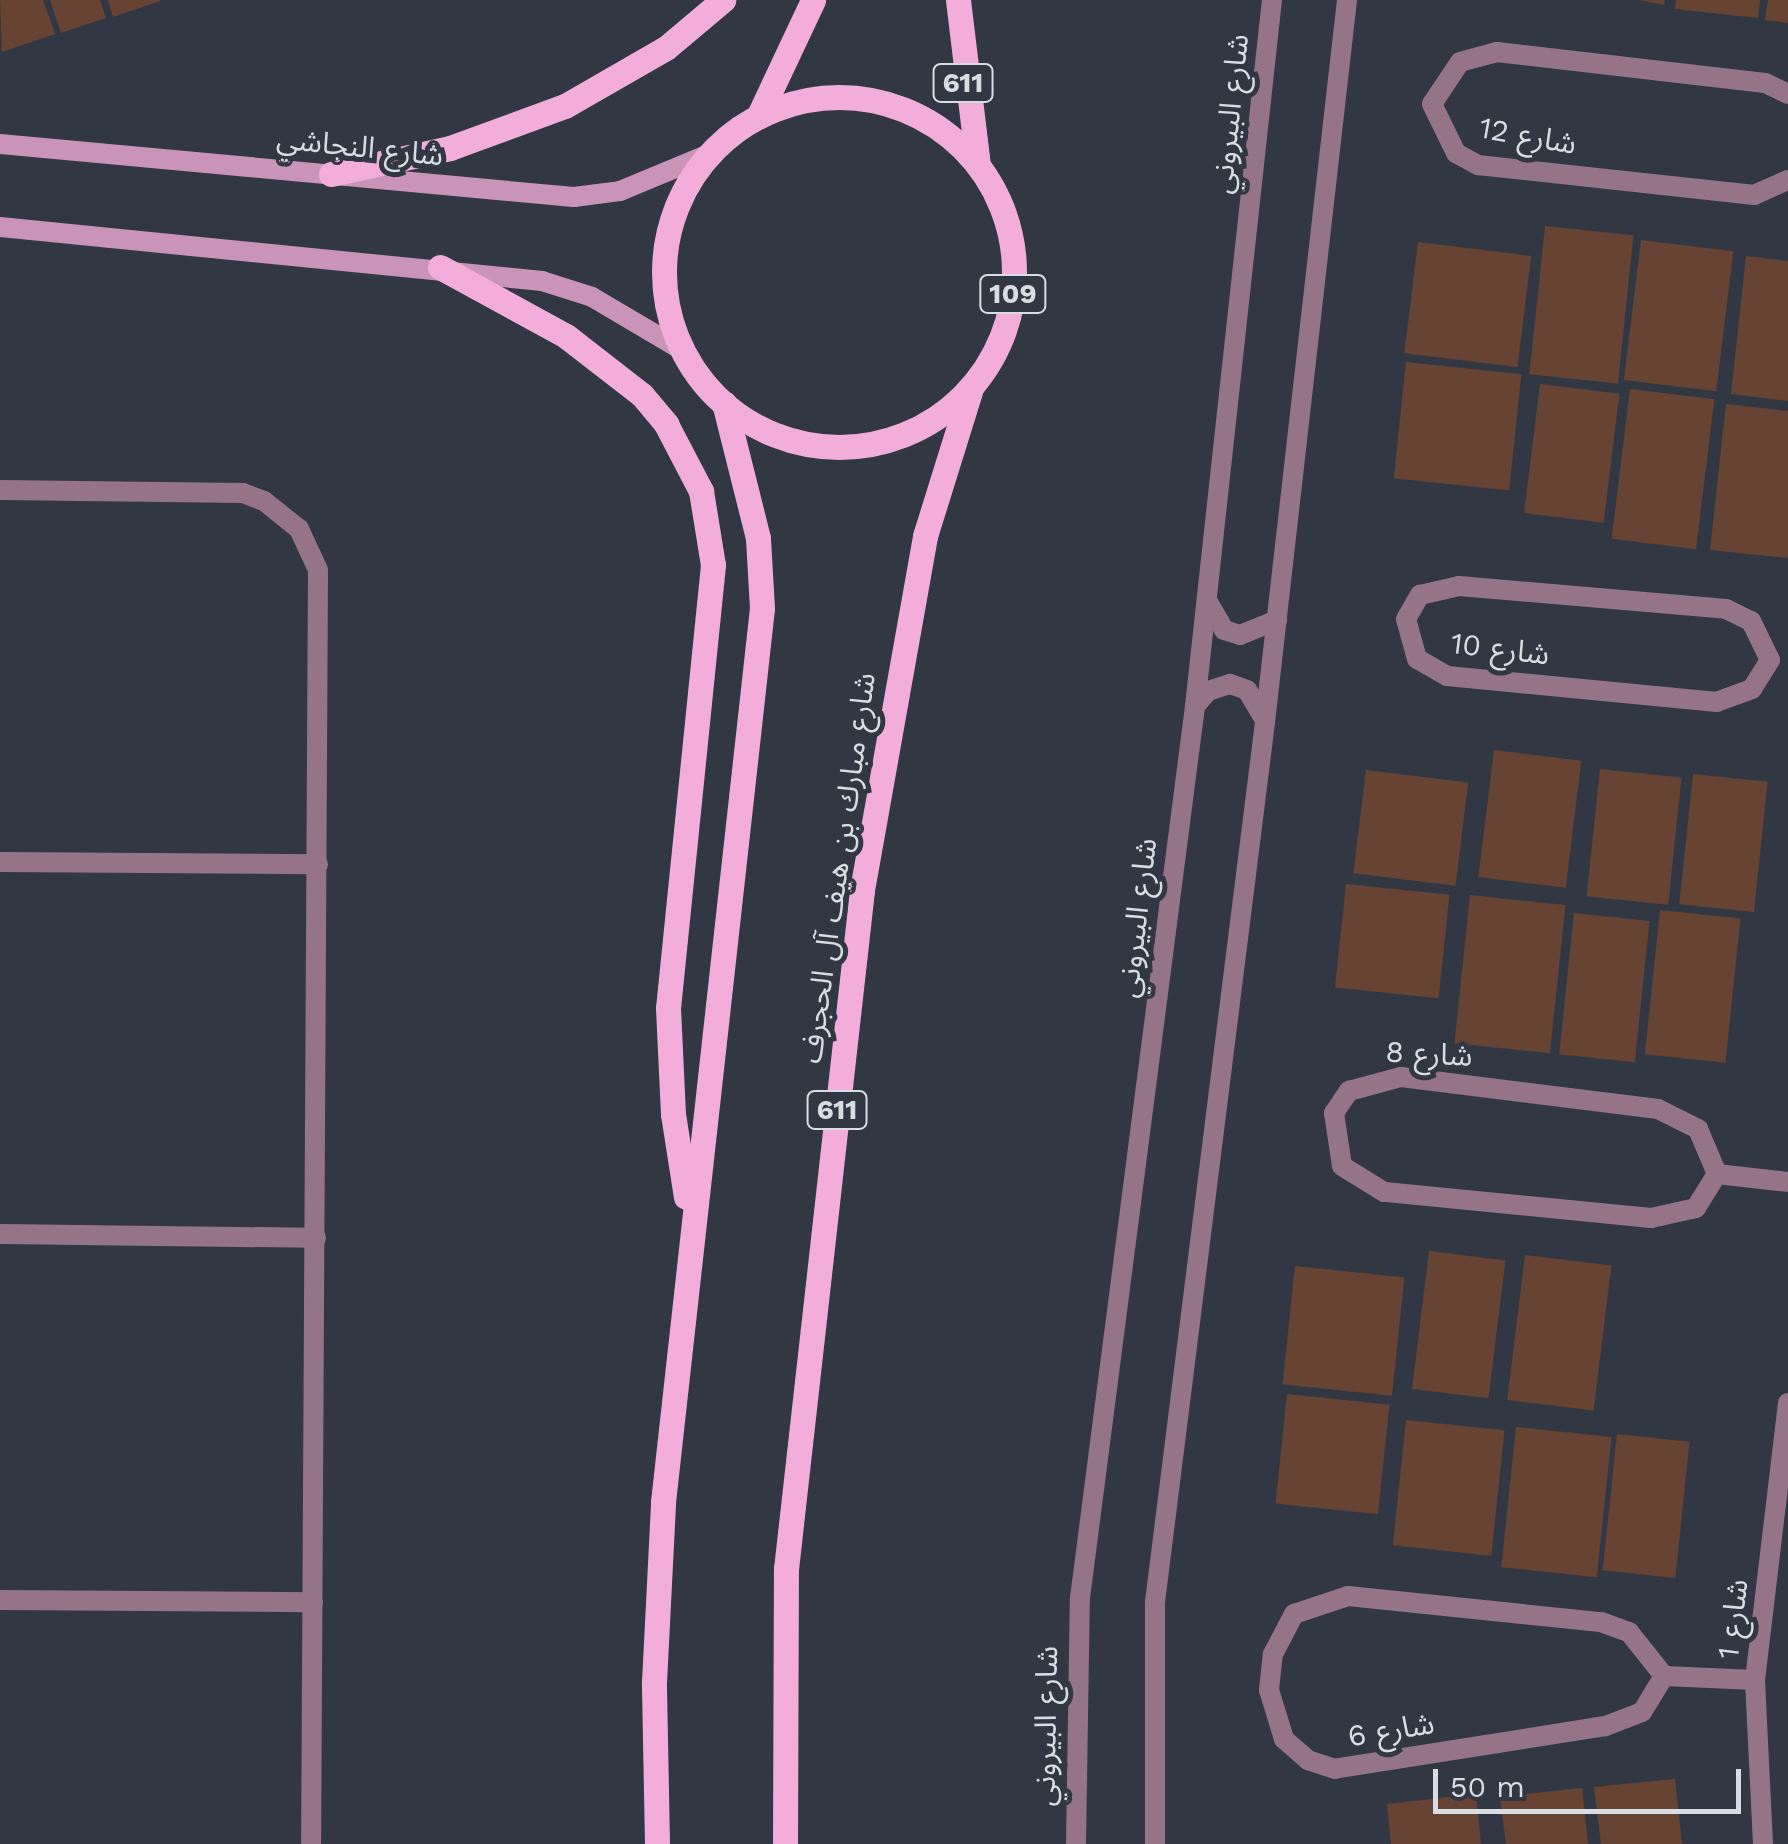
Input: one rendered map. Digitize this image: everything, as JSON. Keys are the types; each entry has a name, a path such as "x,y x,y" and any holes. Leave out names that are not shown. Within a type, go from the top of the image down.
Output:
{"main road":[{"path":"331,174 450,148 565,106 666,48 723,0"},
{"path":"759,115 813,0"},
{"name":"611","path":"958,0 978,165"},
{"name":"109","path":"825,96 878,101 926,120 978,165 1008,227 1013,294 992,360 971,388 917,429 851,447 784,438 724,403 682,350 670,318 664,249 672,215 707,156 759,115 825,96"},
{"name":"شارع النجاشي","path":"0,144 574,197 620,191 707,156"},
{"path":"0,227 440,267 542,281 592,297 682,350"},
{"path":"440,267 566,336 642,395 666,424 700,491 713,565 668,1008 673,1114 691,1220"},
{"name":"شارع مبارك بن هيف آل الحجرف","path":"785,1844 786,1569 862,890 924,536 971,388"},
{"path":"657,1844 654,1682 662,1520 691,1220 762,608 758,538 724,403"}],"street":[{"name":"شارع البيروني","path":"1076,1844 1080,1598 1195,706 1272,0"},
{"path":"1155,1844 1154,1602 1266,722 1347,0"},
{"name":"شارع 12","path":"1788,94 1764,83 1497,52 1460,62 1432,104 1438,129 1456,153 1478,165 1754,195 1788,180"},
{"path":"0,490 243,494 264,501 299,529 318,570 311,1844"},
{"name":"شارع 10","path":"1459,586 1726,610 1751,621 1779,661 1752,689 1718,702 1447,676 1417,658 1406,620 1420,595 1459,586"},
{"path":"1207,600 1224,630 1240,635 1276,620"},
{"path":"1195,706 1208,691 1230,684 1247,690 1266,722"},
{"path":"0,862 318,864"},
{"name":"شارع 8","path":"1401,1076 1658,1109 1698,1129 1717,1174 1696,1208 1650,1218 1384,1192 1342,1166 1334,1113 1348,1091 1401,1076"},
{"path":"1717,1174 1788,1182"},
{"path":"0,1234 316,1238"},
{"name":"شارع 1","path":"1763,1844 1755,1680 1781,1530 1788,1403"},
{"name":"شارع 6","path":"1348,1596 1601,1622 1629,1632 1664,1676 1642,1712 1605,1726 1335,1769 1308,1760 1284,1739 1269,1690 1273,1654 1294,1614 1348,1596"},
{"path":"0,1600 313,1602"},
{"path":"1664,1676 1755,1680"}],"building":[{"path":"0,0 43,0 55,34 2,52"},
{"path":"50,0 100,0 106,18 61,33"},
{"path":"108,0 160,0 160,1 113,17"},
{"path":"1639,0 1665,0 1664,5"},
{"path":"1676,0 1760,0 1758,18 1675,9"},
{"path":"1768,0 1788,0 1788,23 1765,20"},
{"path":"1545,226 1634,235 1618,383 1529,374"},
{"path":"1641,240 1733,251 1716,391 1624,380"},
{"path":"1418,242 1531,256 1518,367 1404,353"},
{"path":"1746,256 1788,261 1788,401 1731,394"},
{"path":"1406,362 1521,374 1509,490 1394,478"},
{"path":"1540,384 1619,394 1604,523 1524,513"},
{"path":"1630,389 1714,399 1696,549 1612,539"},
{"path":"1726,404 1788,411 1788,558 1710,550"},
{"path":"1494,750 1581,761 1566,888 1478,877"},
{"path":"1600,769 1682,778 1668,905 1587,896"},
{"path":"1366,770 1468,783 1456,886 1353,873"},
{"path":"1693,774 1768,782 1754,912 1679,904"},
{"path":"1346,884 1449,895 1439,998 1335,987"},
{"path":"1470,895 1565,905 1550,1053 1454,1043"},
{"path":"1660,910 1741,918 1725,1063 1645,1054"},
{"path":"1574,913 1650,921 1635,1062 1559,1054"},
{"path":"1429,1251 1505,1260 1488,1398 1412,1389"},
{"path":"1525,1255 1611,1266 1594,1411 1507,1400"},
{"path":"1295,1266 1404,1277 1392,1396 1283,1384"},
{"path":"1287,1394 1389,1405 1378,1514 1276,1503"},
{"path":"1406,1420 1504,1430 1491,1556 1393,1545"},
{"path":"1516,1427 1611,1437 1597,1577 1501,1567"},
{"path":"1617,1434 1690,1442 1675,1578 1603,1570"},
{"path":"1675,1779 1682,1844 1601,1844 1594,1787"},
{"path":"1582,1788 1588,1844 1506,1844 1500,1797"},
{"path":"1476,1794 1481,1844 1391,1844 1387,1804"}]}
